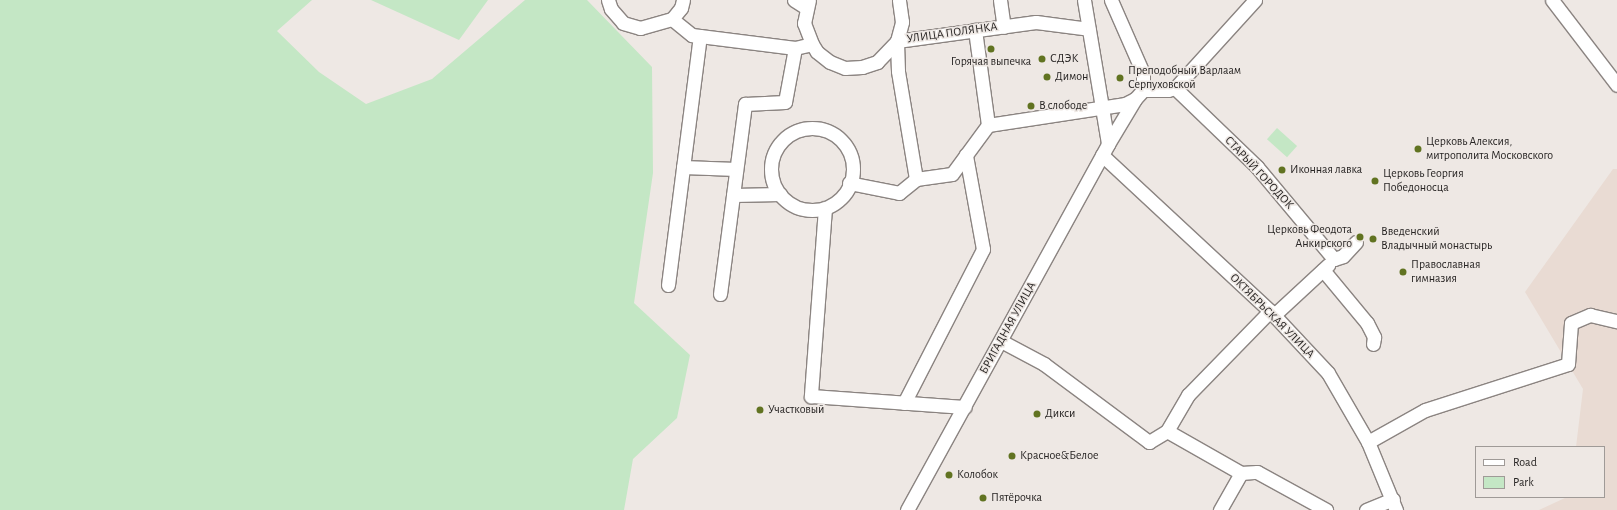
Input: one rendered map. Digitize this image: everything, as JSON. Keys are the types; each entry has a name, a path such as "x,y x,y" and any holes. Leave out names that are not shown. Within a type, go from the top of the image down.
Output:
{"street":[{"path":"608,0 611,9 623,23 640,28 657,25 672,19 681,8 683,0"},
{"path":"672,19 692,35 795,48 812,44 804,23 807,4 794,0"},
{"path":"1000,0 1004,27"},
{"path":"1084,0 1101,107 1105,149"},
{"path":"1111,0 1143,73 1139,94"},
{"path":"988,125 1124,104 1139,94 1175,88 1255,0"},
{"path":"1552,0 1617,85"},
{"path":"899,2 902,22 897,41 898,71 916,179"},
{"name":"УЛИЦА ПОЛЯНКА","path":"812,44 817,52 830,62 845,68 862,67 877,62 897,41 1036,22 1089,29"},
{"path":"849,183 899,193 916,179 952,174 988,125 975,30"},
{"path":"668,285 700,36"},
{"path":"720,294 745,104 785,102 795,48"},
{"name":"СТАРЫЙ ГОРОДОК","path":"1175,88 1257,168 1334,259"},
{"name":"БРИГАДНАЯ УЛИЦА","path":"907,510 965,407 1105,149 1139,94"},
{"path":"807,128 820,129 832,134 842,142 849,153 852,165 849,183 837,201 824,208 811,210 797,208 780,194 771,177 771,164 775,150 784,139 794,132 807,128"},
{"name":"ОКТЯБРЬСКАЯ УЛИЦА","path":"1105,149 1272,313 1328,373 1368,442 1395,504"},
{"path":"904,403 983,249 966,155"},
{"path":"683,167 736,169"},
{"path":"733,195 780,194"},
{"path":"824,208 811,396 965,407"},
{"path":"1001,341 1044,364 1149,442 1167,431 1188,395 1272,313 1334,259 1343,256 1356,242"},
{"path":"1323,270 1367,323 1374,338 1373,344"},
{"path":"1368,442 1425,410 1568,364 1571,323 1590,315 1617,321"},
{"path":"1167,431 1241,473 1257,472 1326,510"},
{"path":"1220,510 1241,473"},
{"path":"1366,510 1395,504"}],"shaded area":[{"path":"1613,169 1617,169 1617,510 1539,510 1565,498 1605,498 1605,446 1576,446 1583,389 1525,292"}],"green space":[{"path":"0,0 312,0 277,31 319,72 366,104 432,79 525,0 587,0 652,67 653,173 634,303 690,355 677,418 633,459 624,510 0,510"},
{"path":"371,0 488,0 459,40"},
{"path":"1277,128 1297,146 1287,157 1267,139"}],"place":[{"name":"Горячая выпечка","path":"991,49"},
{"name":"СДЭК","path":"1042,59"},
{"name":"Димон","path":"1047,77"},
{"name":"Преподобный Варлаам Серпуховской","path":"1120,78"},
{"name":"В слободе","path":"1031,106"},
{"name":"Церковь Алексия, митрополита Московского","path":"1418,149"},
{"name":"Иконная лавка","path":"1282,170"},
{"name":"Церковь Георгия Победоносца","path":"1375,181"},
{"name":"Церковь Феодота Анкирского","path":"1360,237"},
{"name":"Введенский Владычный монастырь","path":"1373,239"},
{"name":"Православная гимназия","path":"1403,272"},
{"name":"Участковый","path":"760,410"},
{"name":"Дикси","path":"1037,414"},
{"name":"Красное&Белое","path":"1012,456"},
{"name":"Колобок","path":"949,475"},
{"name":"Пятёрочка","path":"983,498"}]}
